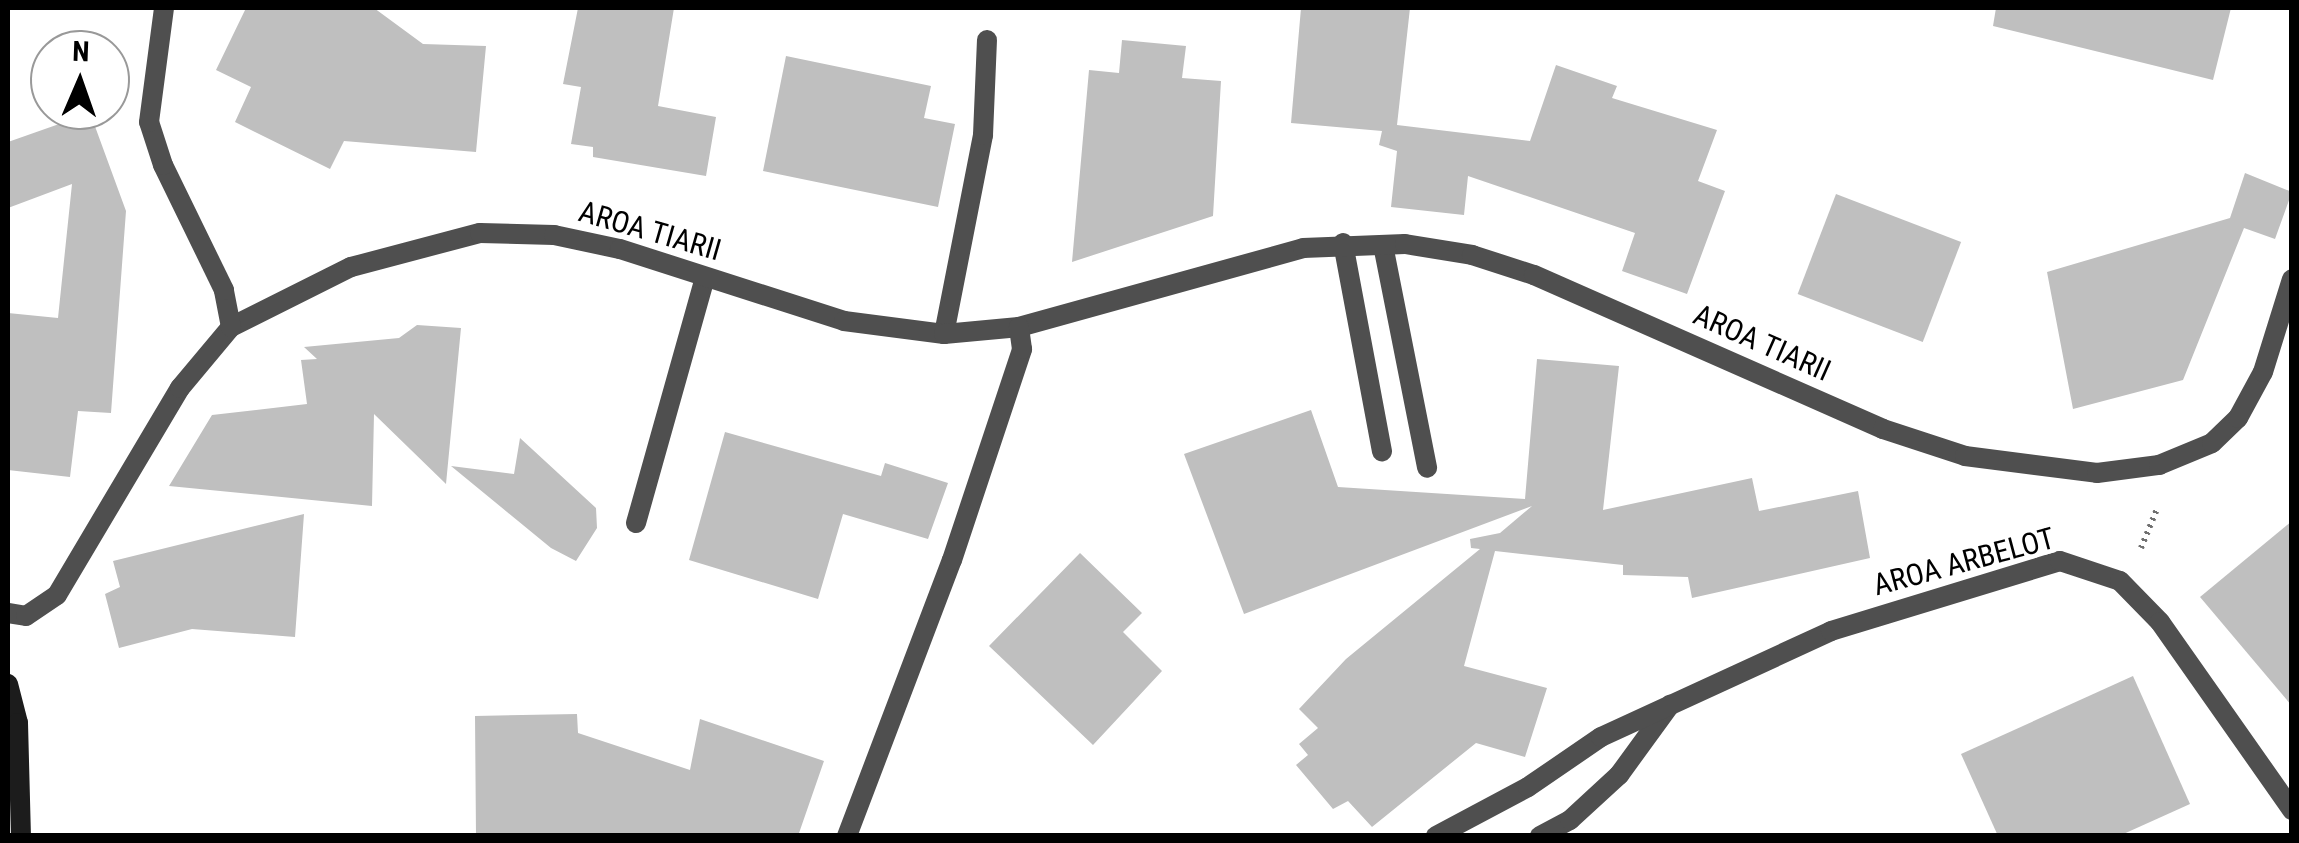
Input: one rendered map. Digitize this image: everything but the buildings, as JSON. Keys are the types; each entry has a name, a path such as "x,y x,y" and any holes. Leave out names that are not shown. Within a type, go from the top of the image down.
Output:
{"main road":[{"path":"9,698 21,836"}],"street":[{"path":"164,8 149,122 162,165 224,290 231,327"},
{"path":"944,334 983,134 987,40"},
{"name":"AROA TIARII","path":"8,613 26,616 58,594 161,418 231,327 351,267 480,234 554,235 844,321 944,334 1019,327 1242,261 1343,243 1472,255 1534,276 1882,428 1965,456 2032,468 2122,470 2180,456 2212,443 2238,418 2263,372 2292,278"},
{"path":"1343,243 1382,451"},
{"path":"1384,244 1426,468"},
{"path":"636,523 705,277"},
{"path":"847,836 952,560 1022,350 1019,327"},
{"name":"AROA ARBELOT","path":"1436,836 1528,787 1601,737 1832,631 2060,561 2081,563 2125,586 2160,622 2292,810"},
{"path":"1540,836 1570,820 1619,775 1670,705"}],"path":[{"path":"2125,586 2180,456"}]}
